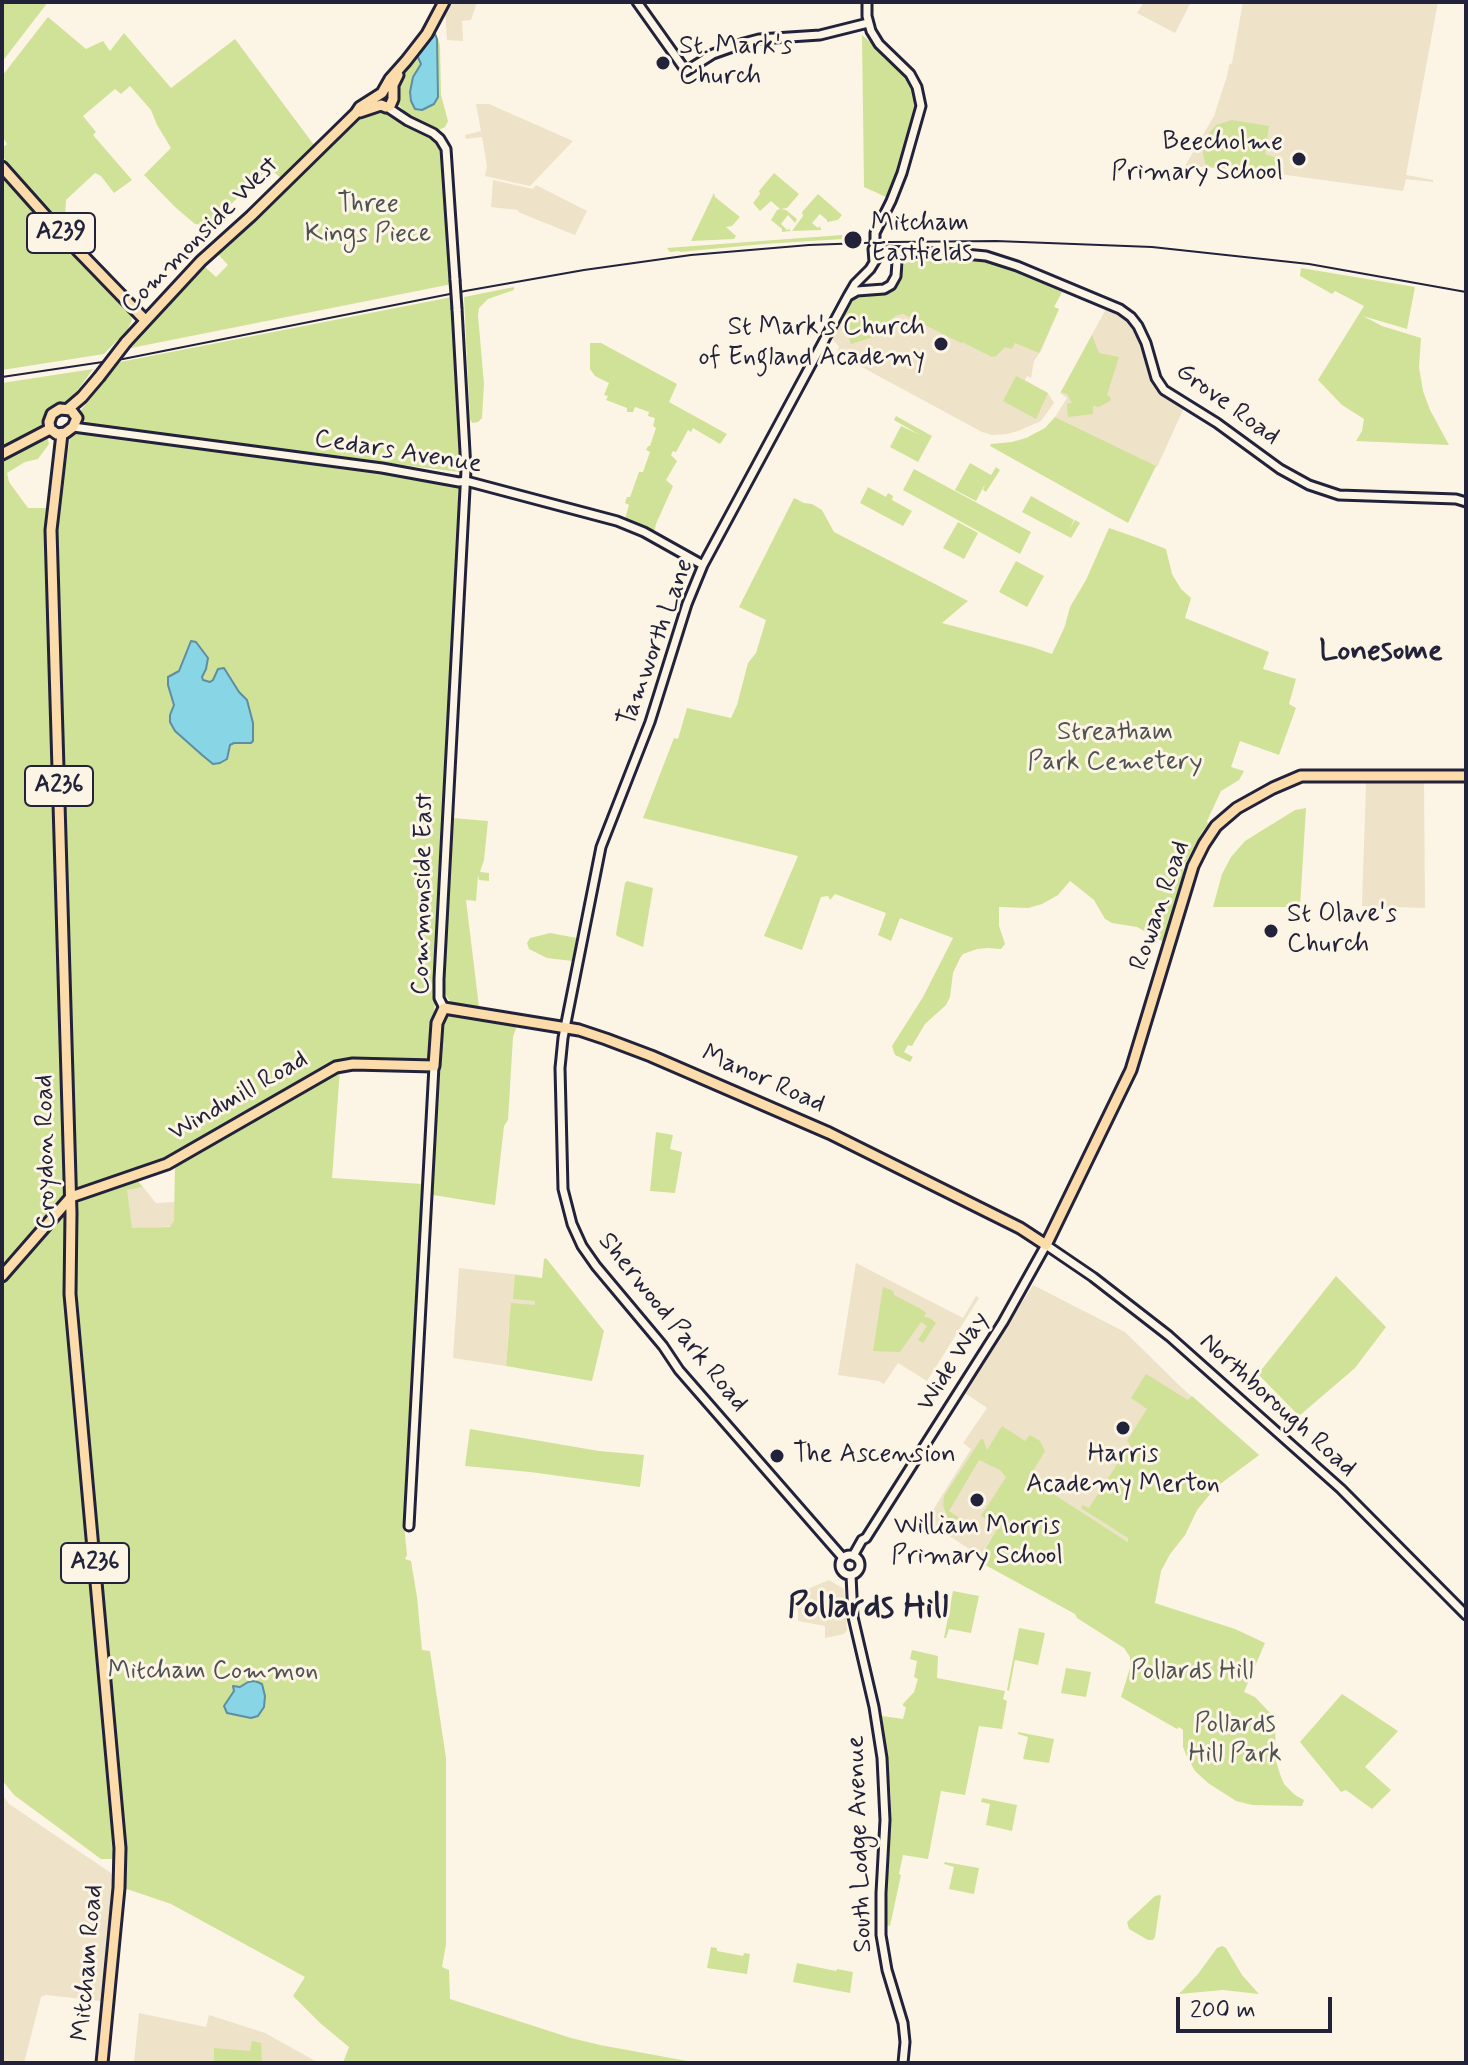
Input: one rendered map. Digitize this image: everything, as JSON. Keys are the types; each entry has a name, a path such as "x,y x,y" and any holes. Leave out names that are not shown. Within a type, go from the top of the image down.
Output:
{"main road":[{"path":"386,100 400,68 427,34 444,2"},
{"name":"Commonside West","path":"71,411 145,320 201,261 251,216 364,103 386,100"},
{"name":"A239","path":"2,167 145,320"},
{"path":"60,409 71,411 77,418 73,427 62,434 50,429 52,414 60,409"},
{"path":"2,454 50,429"},
{"name":"Croydon Road","path":"62,434 51,530 71,1197 70,1294 116,1788 120,1868"},
{"name":"Rowan Road","path":"1046,1245 1131,1070 1191,871 1216,826 1237,808 1298,777 1466,776"},
{"name":"Manor Road","path":"444,1008 565,1027 600,1036 646,1054 820,1129 1020,1228 1046,1245"},
{"name":"Commonside East","path":"434,1066 437,1023 444,1008"},
{"name":"Windmill Road","path":"71,1197 167,1164 339,1066 434,1066"},
{"path":"2,1276 71,1197"},
{"name":"Mitcham Road","path":"102,2063 120,1868"}],"street":[{"path":"637,2 686,71 720,51 759,39 820,35 868,23"},
{"path":"848,296 861,290 884,289 893,283 897,262 880,247 876,231 903,171 921,106 919,92 910,74 873,35 868,23 867,2"},
{"name":"Commonside East","path":"386,100 414,123 433,133 446,149 457,309 466,481 439,979 439,998 444,1008"},
{"path":"880,247 873,249 873,272 878,286 884,289"},
{"name":"Grove Road","path":"880,247 916,254 970,254 998,260 1120,309 1138,326 1156,378 1164,390 1202,412 1268,461 1309,485 1339,495 1466,502"},
{"name":"Grove Road","path":"897,262 916,254"},
{"name":"Tamworth Lane","path":"565,1027 601,847 650,722 684,613 703,565 848,296 855,284 873,272"},
{"name":"Cedars Avenue","path":"73,427 466,481 617,521 644,532 703,565"},
{"name":"Sherwood Park Road","path":"565,1027 560,1068 562,1174 569,1213 582,1246 679,1370 843,1558"},
{"name":"Commonside East","path":"409,1526 434,1066"},
{"name":"Wide Way","path":"855,1557 1008,1315 1046,1245"},
{"name":"Northborough Road","path":"1046,1245 1169,1336 1341,1489 1466,1615"},
{"path":"855,1557 858,1570 851,1575 843,1573 840,1568 843,1558 855,1557"},
{"name":"South Lodge Avenue","path":"851,1575 853,1617 874,1707 882,1761 885,1820 881,1935 886,1966 903,2023 903,2063"}],"shaded area":[{"path":"448,2 477,2 471,20 462,21 463,41 447,40 445,8"},
{"path":"1144,2 1191,2 1175,33 1137,13"},
{"path":"1243,2 1438,2 1406,175 1433,182 1406,179 1403,191 1250,170 1185,166 1214,116 1232,63"},
{"path":"476,104 489,104 573,141 530,186 485,176 487,166 482,137 466,139 465,135 481,131"},
{"path":"493,180 533,189 536,185 587,211 575,235 518,210 491,207"},
{"name":"St Mark's Church of England Academy","path":"936,258 982,260 1012,269 1062,292 1054,307 1059,309 1034,361 1031,378 1027,376 1025,380 1048,393 1054,403 1041,421 1007,434 982,432 836,353 839,347 831,337 854,295 861,292 890,292 896,286 905,263"},
{"path":"1106,309 1132,326 1155,388 1184,408 1157,467 1055,417 1067,398 1060,393"},
{"path":"1366,782 1424,783 1425,908 1362,906"},
{"path":"143,1187 156,1203 175,1202 175,1226 131,1229 125,1190"},
{"path":"856,1263 963,1318 976,1296 979,1298 927,1381 898,1363 884,1384 838,1375"},
{"path":"459,1268 538,1277 534,1325 509,1324 506,1366 453,1358"},
{"name":"Harris Academy Merton","path":"1033,1285 1125,1332 1182,1388 1259,1455 1209,1494 1164,1565 1029,1478 980,1556 926,1521 971,1449 963,1443 987,1408 965,1393"},
{"path":"829,1580 844,1589 847,1630 844,1634 825,1638 825,1626 798,1621 793,1595"},
{"path":"2,1794 9,1804 111,1873 114,1879 101,2001 41,1997 24,2063 2,2063"},
{"path":"139,2013 206,2027 209,2015 265,2033 319,2063 134,2063"}],"green space":[{"path":"2,2 48,2 2,62"},
{"path":"48,17 86,49 103,41 110,51 124,33 171,88 235,39 314,145 281,178 269,168 208,226 195,224 144,175 171,148 151,110 130,86 121,94 115,89 83,116 96,132 93,135 132,180 114,193 95,173 66,200 65,218 59,223 13,172 2,155 2,148 7,144 2,136 2,76"},
{"path":"436,33 440,45 441,95 448,121 439,130 405,112 398,104 396,90 400,76"},
{"path":"862,35 904,72 916,102 917,109 888,198 864,187"},
{"name":"Three Kings Piece","path":"371,111 385,111 395,116 407,127 438,143 444,154 452,284 131,348 204,266 216,277 228,265 217,253 361,116"},
{"path":"1232,120 1269,126 1265,154 1280,159 1280,173 1208,167 1203,153 1206,137 1216,125"},
{"path":"2,172 129,307 132,320 128,329 104,354 2,370"},
{"path":"774,173 799,194 787,208 781,209 797,219 795,223 788,215 781,224 790,231 782,232 771,220 780,209 771,201 760,211 753,203"},
{"path":"714,193 740,217 732,226 726,227 736,236 734,239 691,241"},
{"path":"818,194 842,215 838,220 827,222 820,214 812,223 818,228 820,226 821,230 792,231 803,216 802,212"},
{"path":"842,235 843,239 680,252 670,252 667,248"},
{"path":"936,258 982,260 1012,269 1062,292 1054,307 1059,309 1039,353 1015,343 1012,349 1005,347 992,357 903,314 890,320 889,332 851,344 842,318 853,296 861,292 890,292 896,286 905,263"},
{"path":"1301,268 1415,287 1407,329 1363,316 1382,326 1421,338 1419,367 1423,391 1449,445 1356,441 1364,419 1342,405 1318,380 1364,306 1335,291 1332,294 1300,276"},
{"path":"514,287 514,290 488,299 479,308 484,384 482,418 472,423 464,297"},
{"path":"452,297 462,458 459,472 135,431 88,424 82,419 81,410 120,362"},
{"path":"1092,335 1099,353 1119,357 1107,395 1111,398 1099,407 1093,406 1093,414 1068,417 1067,404 1072,403 1067,394 1061,392"},
{"path":"590,343 601,343 677,384 669,402 727,434 720,444 693,428 691,432 688,430 676,452 673,451 671,455 677,461 666,480 673,486 654,533 625,519 629,505 625,503 639,472 643,472 650,452 646,450 656,428 653,426 655,418 635,407 633,412 627,412 627,408 606,400 608,396 604,395 609,383 595,376 590,369"},
{"path":"93,369 72,398 50,409 45,425 2,448 2,383"},
{"path":"1016,376 1048,393 1036,419 1003,401"},
{"path":"896,416 932,436 918,462 890,447 901,426 920,435 894,420"},
{"path":"1055,417 1156,466 1128,523 990,446 1026,438 1045,428"},
{"path":"72,433 385,472 455,484 460,489 432,1059 428,1063 354,1061 165,1163 81,1188 77,1186 74,1129 56,544 58,497 61,496 70,438"},
{"path":"47,435 49,444 38,459 25,462 7,473 9,482 28,508 48,508 45,552 65,1193 64,1198 2,1269 2,458"},
{"path":"970,463 991,475 996,467 1000,470 986,492 983,490 985,484 976,501 955,490"},
{"path":"914,469 1031,532 1020,554 903,490"},
{"path":"868,487 886,497 888,493 893,496 892,500 912,511 903,526 860,503"},
{"path":"1031,496 1074,520 1069,530 1075,520 1080,523 1071,538 1022,512"},
{"name":"Streatham Park Cemetery","path":"794,498 822,510 834,532 968,601 942,623 1052,654 1070,607 1109,528 1138,538 1166,549 1172,574 1191,598 1185,618 1269,652 1263,669 1296,679 1289,704 1296,708 1279,755 1240,741 1231,767 1244,771 1239,780 1221,791 1208,824 1184,866 1181,887 1164,942 1137,927 1105,919 1094,900 1070,881 1058,895 1042,904 1028,908 999,907 999,926 1005,944 1001,949 977,949 963,954 953,973 946,1005 925,1024 912,1046 908,1045 904,1052 913,1057 910,1062 895,1055 892,1046 923,997 953,938 900,918 891,941 878,935 886,913 835,894 830,900 828,896 821,897 802,950 764,936 798,856 643,818 674,738 678,739 687,708 731,718 748,663 756,653 766,620 739,607"},
{"path":"958,522 978,533 964,559 943,548"},
{"path":"1016,561 1044,576 1027,607 999,592"},
{"path":"1306,808 1300,907 1213,907 1222,874 1245,841 1295,810"},
{"path":"452,818 488,821 480,872 489,873 489,881 479,880 478,875 476,901 466,900 479,1007 451,1002 444,989"},
{"path":"627,881 653,888 643,947 616,934"},
{"path":"550,933 577,938 572,961 547,958 529,949 527,943 530,938"},
{"path":"452,1015 517,1025 513,1037 508,1120 504,1126 495,1205 433,1195 441,1032 444,1021"},
{"name":"Mitcham Common","path":"340,1069 332,1178 422,1184 423,1221 420,1221 422,1234 404,1524 405,1559 411,1561 422,1650 430,1651 446,1758 446,1944 442,1967 449,1970 450,1999 571,2038 698,2063 343,2063 349,2047 293,1996 305,1977 171,1904 124,1888 126,1871 113,1859 101,1859 14,1795 2,1780 2,1282 66,1209 136,1179 143,1187 127,1190 132,1228 170,1227 174,1221 175,1165"},
{"path":"656,1132 673,1135 670,1149 682,1152 675,1193 650,1191"},
{"path":"546,1258 604,1331 592,1381 506,1366 511,1303 535,1305 535,1301 513,1299 515,1275 542,1278"},
{"path":"1336,1276 1386,1327 1355,1368 1299,1416 1258,1374"},
{"path":"883,1287 921,1309 926,1313 924,1317 936,1323 923,1343 918,1340 927,1326 921,1322 900,1352 873,1351"},
{"name":"Pollards Hill Park","path":"1146,1374 1188,1400 1192,1396 1259,1455 1216,1487 1197,1510 1161,1571 1155,1603 1235,1629 1265,1643 1244,1692 1255,1697 1272,1715 1280,1774 1284,1784 1304,1800 1302,1806 1252,1805 1236,1801 1208,1783 1195,1771 1187,1757 1183,1747 1183,1730 1121,1697 1130,1668 1130,1657 1124,1648 1075,1614 978,1561 998,1527 981,1516 1006,1477 1000,1470 979,1460 949,1511 964,1521 959,1530 948,1519 943,1505 944,1496 981,1439 987,1450 1002,1426 1025,1441 1030,1435 1040,1441 1045,1451 1029,1478 1128,1542 1128,1538 1081,1508 1083,1505 1089,1508 1130,1444 1127,1441 1147,1409 1131,1398"},
{"path":"470,1429 599,1451 644,1455 640,1487 465,1466"},
{"path":"953,1591 979,1596 971,1633 949,1629 944,1638"},
{"path":"1019,1628 1045,1633 1038,1665 1015,1660 1009,1691 1007,1690"},
{"path":"912,1650 938,1656 937,1678 1005,1691 1003,1699 1007,1701 1002,1729 979,1726 965,1795 941,1791 928,1859 903,1855 890,1926 887,1925 887,1903 891,1795 882,1716 903,1719 906,1707 903,1704 914,1692 918,1679 914,1677 917,1661 910,1659"},
{"path":"1066,1668 1091,1672 1086,1697 1061,1693"},
{"path":"1342,1694 1398,1731 1365,1767 1391,1790 1372,1809 1346,1790 1341,1792 1300,1742"},
{"path":"1018,1732 1054,1739 1049,1763 1023,1759 1028,1737"},
{"path":"982,1798 1017,1805 1012,1831 986,1825 990,1804 981,1802"},
{"path":"945,1862 979,1868 974,1894 949,1889 954,1867"},
{"path":"1160,1895 1155,1937 1148,1940 1129,1929 1127,1922"},
{"path":"1222,1946 1259,1994 1223,1990 1179,1994 1217,1948"},
{"path":"711,1947 743,1956 744,1953 750,1954 747,1974 707,1968"},
{"path":"797,1963 853,1972 850,1993 793,1982"},
{"path":"252,2041 261,2043 262,2063 214,2063 214,2048 250,2051"}],"water":[{"path":"435,34 438,97 434,104 422,110 415,109 410,92 413,77 421,64 417,55"},
{"path":"191,641 196,642 208,658 203,680 210,682 218,669 224,668 247,700 253,723 253,741 230,745 227,759 220,763 213,764 202,755 175,731 170,722 174,705 168,677 179,671"},
{"path":"255,1681 262,1684 265,1696 264,1707 258,1716 251,1718 227,1713 224,1706 234,1691 233,1686 240,1687"}],"railway":[{"path":"2,377 123,359 584,270 691,255 809,245 996,241 1152,247 1309,264 1466,292"}],"place":[{"name":"St. Mark's Church","path":"663,63"},
{"name":"Beecholme Primary School","path":"1299,159"},
{"name":"Mitcham Eastfields","path":"853,240"},
{"name":"St Mark's Church of England Academy","path":"941,344"},
{"name":"St Olave's Church","path":"1271,931"},
{"name":"Harris Academy Merton","path":"1123,1428"},
{"name":"The Ascension","path":"777,1456"},
{"name":"William Morris Primary School","path":"977,1500"}],"district":[{"name":"Lonesome","path":"1381,653"},
{"name":"Pollards Hill","path":"868,1609"}]}
